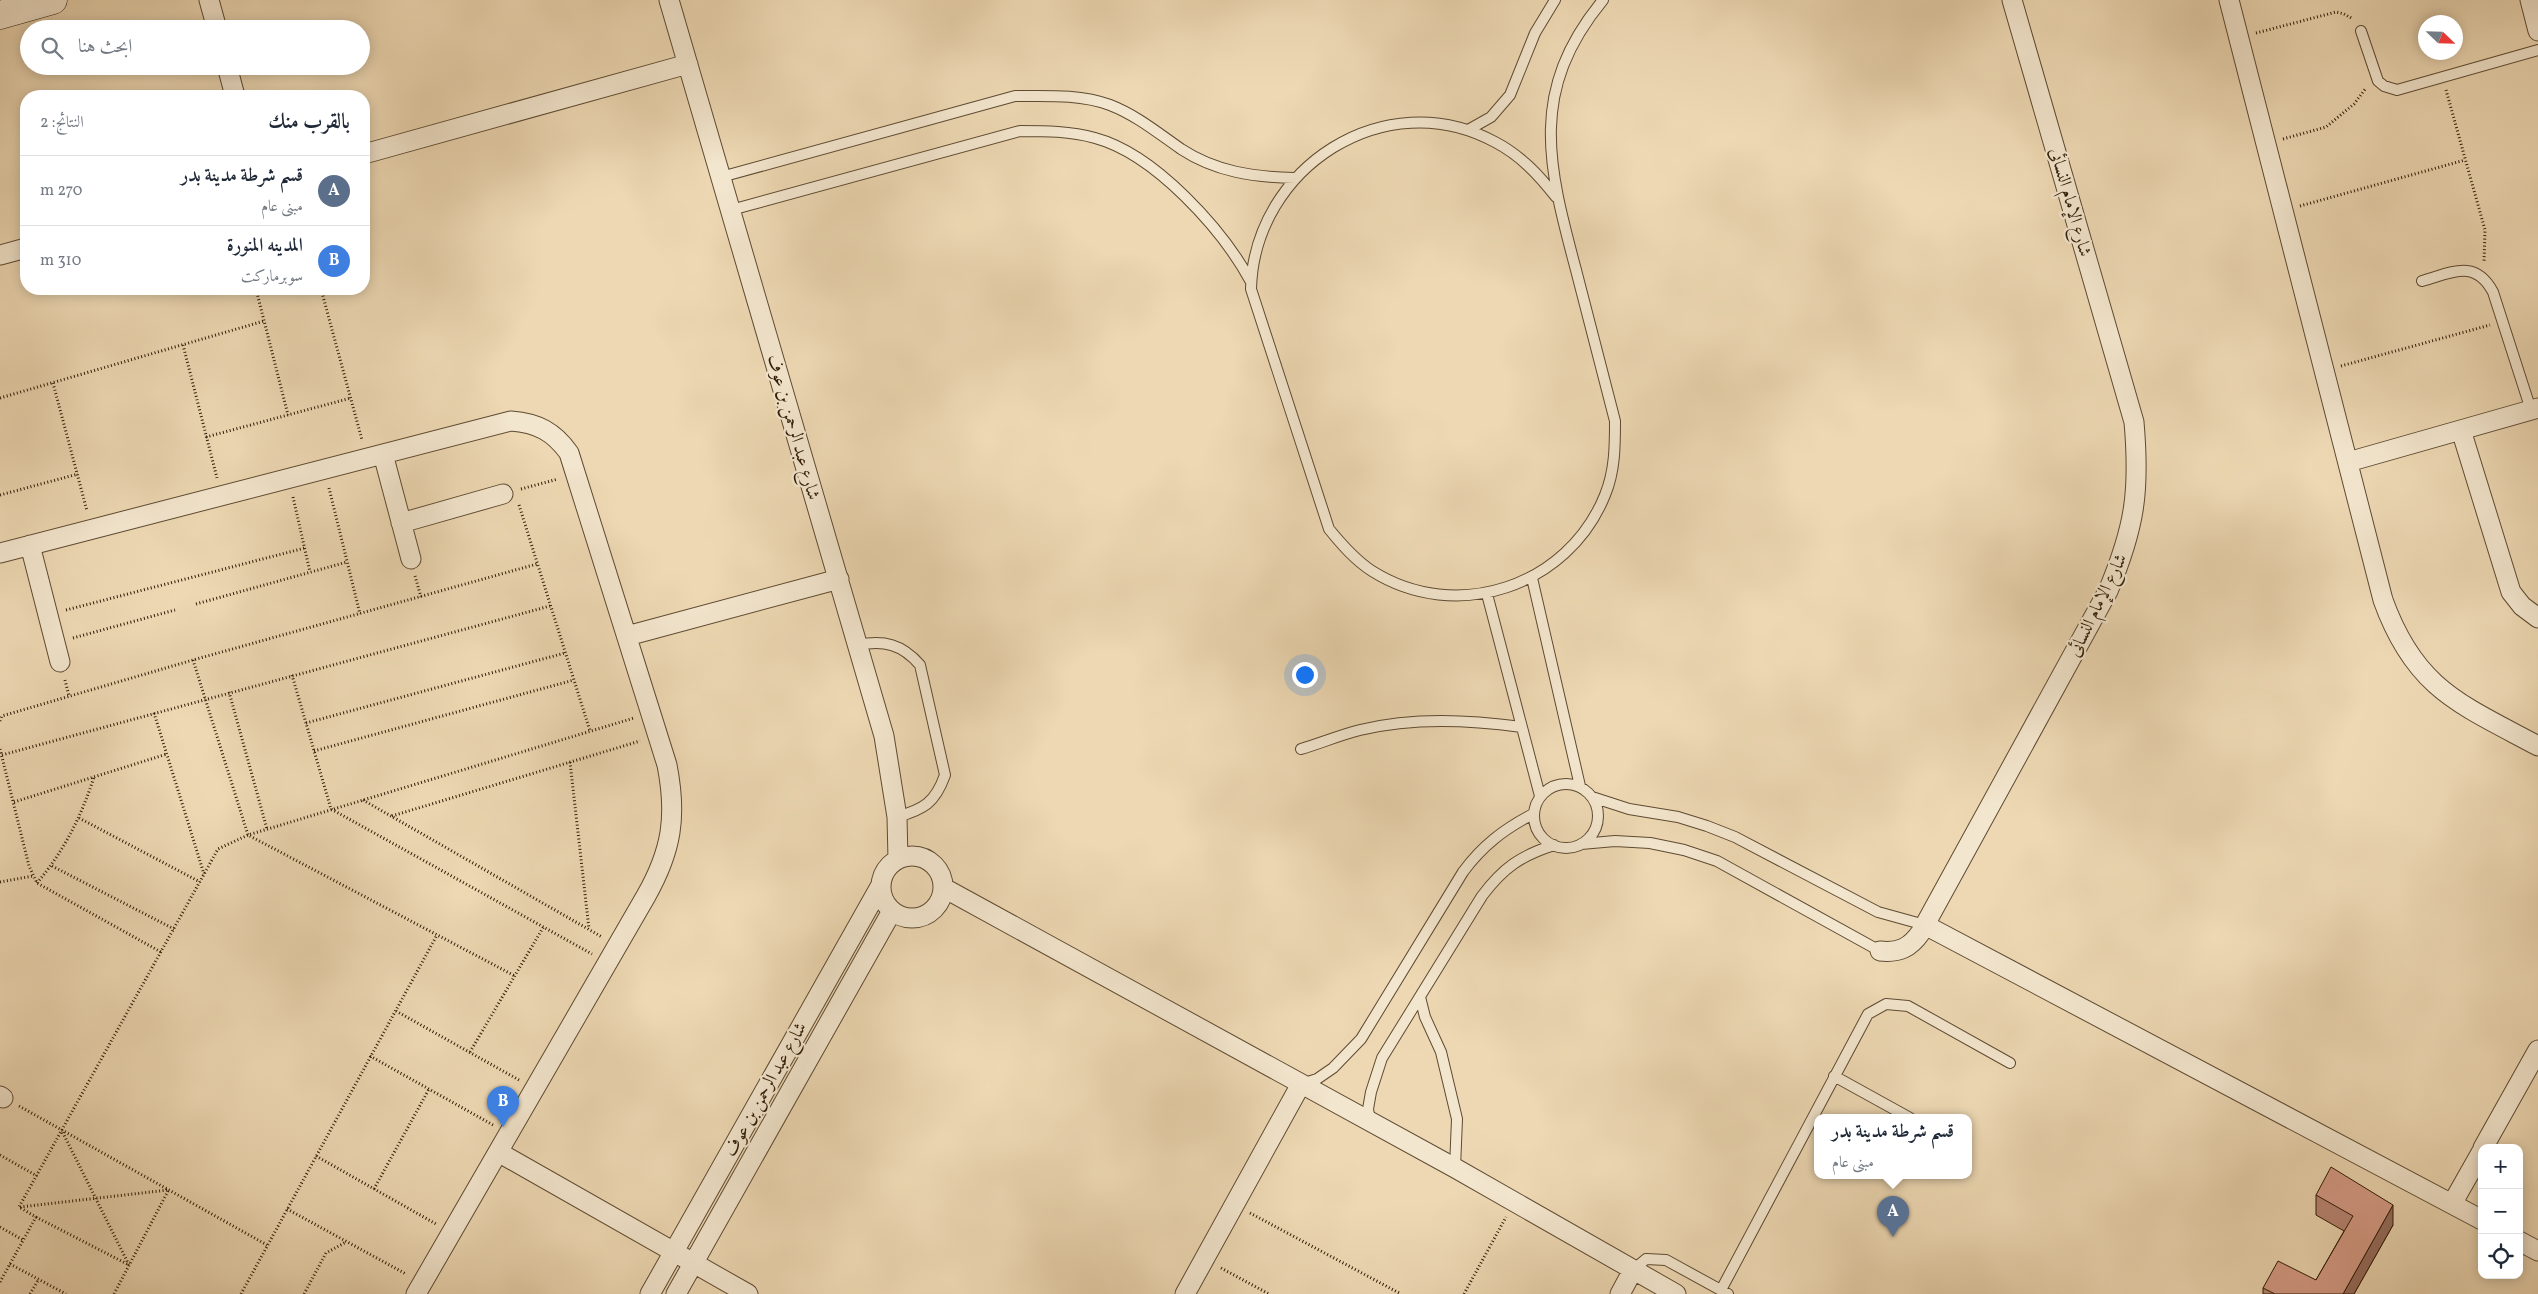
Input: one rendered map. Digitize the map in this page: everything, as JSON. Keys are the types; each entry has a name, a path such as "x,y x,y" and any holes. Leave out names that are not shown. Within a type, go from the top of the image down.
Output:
{"street":[{"path":"0,15 54,0"},
{"path":"209,0 215,20"},
{"name":"شارع عبد الرحمن بن عوف","path":"669,0 884,736 896,817 898,859"},
{"name":"شارع الإمام النسائى","path":"1880,951 1892,952 1904,949 1914,942 1925,925 2108,591 2124,551 2135,509 2138,466 2134,422 2012,0"},
{"path":"2228,0 2383,600 2394,631 2411,659 2433,683 2459,703 2538,746"},
{"path":"2530,0 2538,31"},
{"path":"370,152 688,64"},
{"path":"229,75 233,90"},
{"path":"0,255 20,250"},
{"path":"2348,462 2534,409"},
{"path":"0,553 503,423 529,423 545,429 559,439 569,453 659,735 672,792 673,819 668,846 659,872 419,1289"},
{"path":"2461,430 2511,592 2522,606 2538,618"},
{"path":"375,456 401,523 411,559"},
{"path":"401,523 509,493"},
{"path":"30,545 60,662"},
{"path":"627,636 838,579"},
{"path":"912,855 932,862 941,874 944,888 940,903 929,914 922,917 906,918 892,911 883,900 881,885 886,870 898,859 912,855"},
{"name":"شارع عبد الرحمن بن عوف","path":"650,1294 881,885"},
{"path":"944,888 1455,1168 1513,1203 1676,1294"},
{"name":"شارع عبد الرحمن بن عوف","path":"676,1294 892,911"},
{"path":"1925,925 2478,1218"},
{"path":"2486,1144 2538,1050"},
{"path":"1184,1294 1301,1084"},
{"path":"498,1152 748,1294"},
{"path":"2452,1204 2478,1158"},
{"path":"2523,1243 2538,1251"},
{"path":"1620,1294 1633,1270"}],"lane":[{"path":"1468,130 1491,117 1510,95 1535,33 1555,0"},
{"path":"1556,196 1539,175 1518,156 1494,141 1468,130 1437,124 1413,123 1374,129 1345,140 1318,156 1294,178 1277,201 1264,226 1255,254 1251,290 1329,530 1354,557 1372,571 1398,585 1427,594 1457,597 1487,594 1510,588 1532,578 1563,556 1588,528 1605,495 1615,458 1615,421 1556,196 1549,139 1551,108 1558,77 1578,34 1603,0"},
{"path":"2362,31 2375,74 2384,86 2397,90 2538,50"},
{"path":"721,177 1015,96 1063,95 1109,105 1154,128 1182,150 1217,168 1255,177 1294,178"},
{"path":"731,210 1020,131 1059,131 1097,139 1133,155 1164,178 1203,214 1237,256 1251,282"},
{"path":"2422,281 2462,270 2480,276 2488,283 2493,292 2534,409"},
{"path":"1532,578 1580,786 1592,797 1610,805 1678,817 1721,831 1878,912 1925,925"},
{"path":"1487,594 1540,796 1533,814 1534,822 1541,836 1554,846"},
{"path":"858,645 886,642 899,646 911,654 920,665 945,775 940,789 920,811 896,817"},
{"path":"1301,749 1360,730 1392,724 1457,721 1522,727"},
{"path":"1540,796 1559,784 1580,786"},
{"path":"1581,844 1592,834 1596,827 1598,812 1592,797"},
{"path":"1301,1084 1317,1079 1333,1068 1361,1039 1463,872 1477,853 1513,824 1533,814"},
{"path":"1370,1123 1368,1109 1375,1074 1382,1058 1496,878 1512,863 1532,852 1554,846 1572,847 1581,844 1615,841 1650,843 1684,850 1717,861 1880,951"},
{"path":"1420,997 1424,1018 1441,1052 1457,1119 1455,1168"},
{"path":"1815,1114 1868,1014 1876,1007 1886,1004 1898,1003 1908,1006 2010,1063"},
{"path":"1834,1076 1903,1114"},
{"path":"1633,1270 1646,1258 1666,1260 1724,1292 1814,1115"}],"path":[{"path":"2238,38 2336,12 2351,18 2362,31"},
{"path":"2265,144 2326,127 2354,104 2375,74"},
{"path":"2443,77 2485,230 2486,253 2480,276"},
{"path":"2283,211 2466,160"},
{"path":"257,295 288,415"},
{"path":"323,295 351,398 375,456"},
{"path":"2324,370 2503,321"},
{"path":"0,398 264,322"},
{"path":"183,345 222,495"},
{"path":"53,382 92,529"},
{"path":"206,438 351,398"},
{"path":"325,468 360,614"},
{"path":"0,495 78,474"},
{"path":"576,474 509,493 537,564 590,731"},
{"path":"289,478 310,572"},
{"path":"48,614 305,548"},
{"path":"196,604 347,562"},
{"path":"0,721 2,716 193,660 537,564"},
{"path":"2,755 550,606"},
{"path":"56,643 175,610"},
{"path":"306,723 565,653"},
{"path":"193,660 248,834 515,976"},
{"path":"292,675 331,809 608,963"},
{"path":"314,751 574,680"},
{"path":"229,692 267,828"},
{"path":"154,713 204,874"},
{"path":"19,1207 218,849 248,834 267,828 651,713"},
{"path":"391,816 659,735"},
{"path":"0,749 32,876 37,884 161,952"},
{"path":"14,802 166,754"},
{"path":"570,762 589,929"},
{"path":"37,884 52,866 70,838 94,776"},
{"path":"363,800 618,946"},
{"path":"79,818 200,882"},
{"path":"52,866 174,929"},
{"path":"0,882 32,876"},
{"path":"470,1052 544,926"},
{"path":"241,1294 437,935"},
{"path":"396,1011 535,1089"},
{"path":"370,1056 508,1134"},
{"path":"374,1189 429,1090"},
{"path":"2,1097 267,1246"},
{"path":"62,1130 129,1266"},
{"path":"0,1155 36,1176"},
{"path":"316,1156 451,1233"},
{"path":"19,1207 168,1190"},
{"path":"114,1294 168,1190"},
{"path":"1464,1294 1513,1203"},
{"path":"1234,1205 1401,1294"},
{"path":"19,1207 129,1266"},
{"path":"287,1209 346,1242 419,1289"},
{"path":"0,1282 36,1217"},
{"path":"0,1227 24,1240"},
{"path":"304,1294 326,1253 346,1242"},
{"path":"1204,1259 1269,1294"},
{"path":"10,1264 66,1294"},
{"path":"30,1294 39,1279"},
{"path":"1386,1294 1390,1288"}],"building":[{"path":"2331,1167 2393,1205 2343,1294 2275,1294 2263,1288 2278,1261 2316,1280 2353,1216 2316,1195"}],"place":[{"name":"المدينه المنورة","path":"503,1127"},
{"name":"قسم شرطة مدينة بدر","path":"1893,1237"}]}
